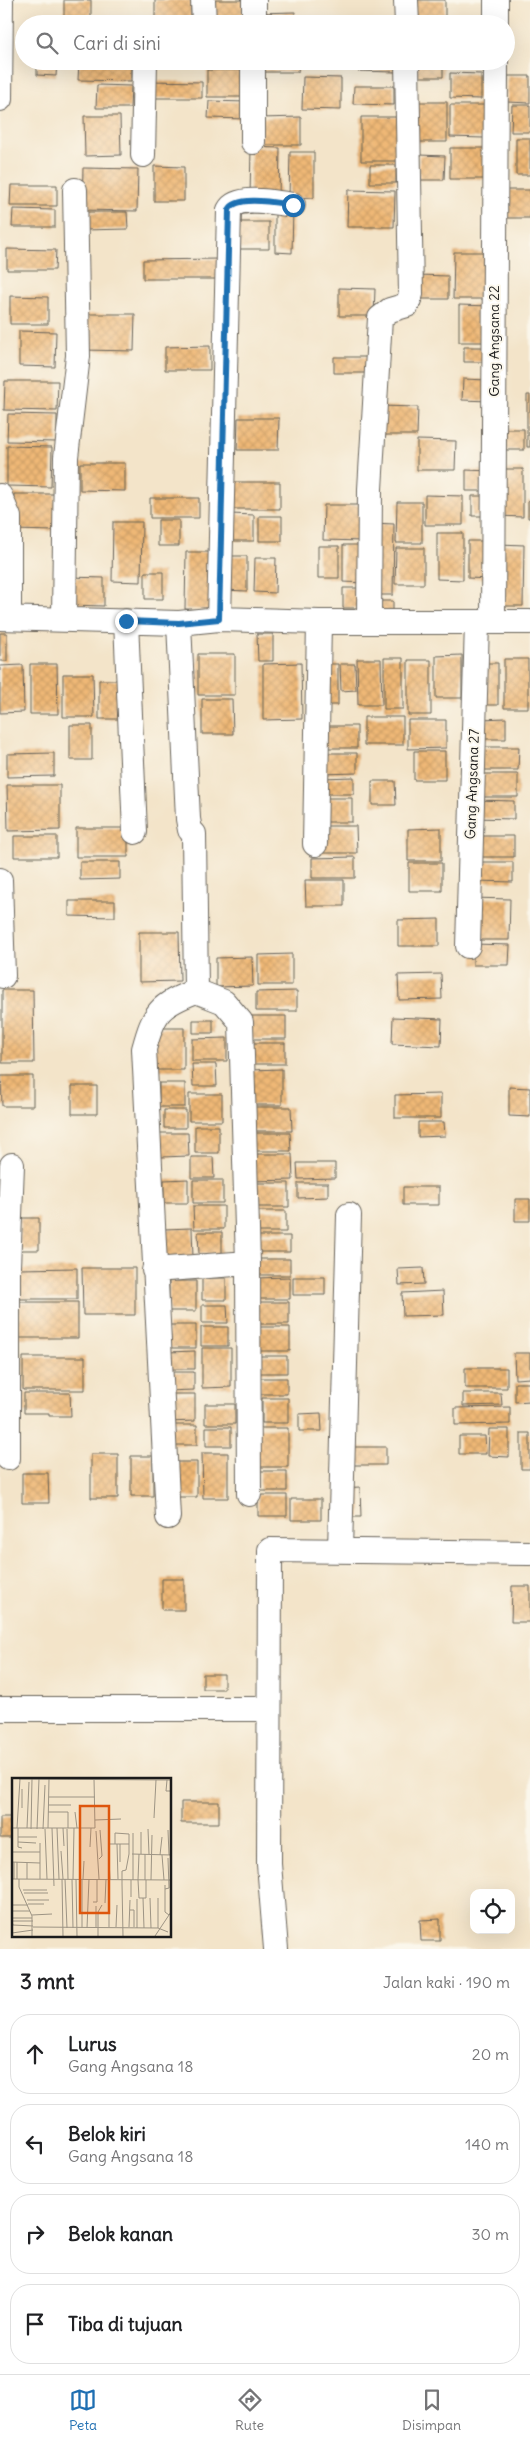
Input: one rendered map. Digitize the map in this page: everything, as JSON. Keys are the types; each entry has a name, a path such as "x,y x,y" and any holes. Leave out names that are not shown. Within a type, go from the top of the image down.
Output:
{"street":[{"path":"0,99 1,0"},
{"path":"203,0 204,15"},
{"path":"254,0 254,15"},
{"path":"406,0 407,15"},
{"path":"496,0 496,15"},
{"path":"143,155 145,70"},
{"path":"252,142 254,70"},
{"path":"369,620 370,489 380,318 390,310 407,305 412,294 407,70"},
{"name":"Gang Angsana 22","path":"485,622 496,70"},
{"path":"64,619 66,457 78,356 75,190"},
{"path":"219,619 229,210 231,206 238,202 254,200 293,205"},
{"path":"0,496 9,517 4,618 187,622 219,619 319,622 369,620 530,622"},
{"path":"126,621 135,832"},
{"path":"187,622 188,819 190,830 194,834 196,991"},
{"path":"314,844 319,622"},
{"name":"Gang Angsana 27","path":"468,946 485,622"},
{"path":"0,880 3,976"},
{"path":"168,1517 144,1049 152,1019 173,999 196,991 224,1002 241,1022 248,1264 249,1494"},
{"path":"8,1458 4,1267 12,1165"},
{"path":"340,1550 349,1215"},
{"path":"154,1270 248,1264"},
{"path":"276,1949 269,1864 270,1550 530,1553"},
{"path":"0,1710 269,1709"}],"building":[{"path":"64,0 91,0 91,15 64,15"},
{"path":"155,0 191,0 191,15 155,15"},
{"path":"215,0 243,0 243,15 215,15"},
{"path":"414,0 445,0 445,15 413,15"},
{"path":"295,12 295,15 257,15 257,13"},
{"path":"37,70 56,70 56,76 37,75"},
{"path":"79,70 131,70 131,81 78,80"},
{"path":"207,70 250,70 250,97 207,97"},
{"path":"259,70 298,70 298,72 259,72"},
{"path":"396,70 396,72 358,71"},
{"path":"417,70 443,70 443,77 417,77"},
{"path":"450,73 481,74 481,99 450,98"},
{"path":"508,76 530,76 530,103 507,102"},
{"path":"303,77 341,78 341,110 302,109"},
{"path":"149,81 202,82 202,98 149,98"},
{"path":"97,85 131,86 130,108 96,108"},
{"path":"354,86 394,86 394,105 353,104"},
{"path":"209,101 247,102 247,119 208,118"},
{"path":"416,102 447,102 447,142 416,142"},
{"path":"450,105 485,105 484,138 450,137"},
{"path":"512,105 530,105 530,132 511,132"},
{"path":"84,116 120,116 121,155 85,156"},
{"path":"301,117 301,145 261,145 260,118"},
{"path":"361,117 404,117 403,161 361,161"},
{"path":"516,138 530,138 530,175 516,175"},
{"path":"251,147 280,148 279,196 250,196"},
{"path":"450,148 488,148 487,179 450,179"},
{"path":"290,152 314,152 314,198 289,197"},
{"path":"419,155 445,156 444,180 419,180"},
{"path":"370,165 396,165 396,183 370,183"},
{"path":"154,166 184,167 184,201 154,201"},
{"path":"83,168 138,169 137,211 82,210"},
{"path":"11,185 57,185 57,206 10,206"},
{"path":"348,190 395,191 394,227 347,227"},
{"path":"503,190 530,190 530,218 503,218"},
{"path":"275,208 293,208 292,253 275,252"},
{"path":"13,209 55,210 55,227 12,227"},
{"path":"83,212 127,212 128,229 84,230"},
{"path":"236,222 269,222 269,249 235,249"},
{"path":"7,249 56,250 55,270 7,270"},
{"path":"454,252 489,252 489,299 453,299"},
{"path":"219,259 219,279 143,279 143,260"},
{"path":"418,275 448,276 448,299 417,299"},
{"path":"339,288 375,289 374,316 339,316"},
{"path":"10,296 48,297 48,324 10,324"},
{"path":"459,305 491,306 490,342 459,342"},
{"path":"85,314 135,314 134,351 84,350"},
{"path":"19,331 56,332 55,367 19,366"},
{"path":"210,346 210,370 165,370 165,347"},
{"path":"464,347 486,347 486,362 464,362"},
{"path":"334,357 368,357 368,373 334,373"},
{"path":"463,379 489,380 489,401 462,400"},
{"path":"5,381 58,381 57,411 4,410"},
{"path":"527,395 530,395 530,433 527,433"},
{"path":"378,406 418,407 417,435 378,435"},
{"path":"8,414 57,415 57,442 7,441"},
{"path":"238,418 279,418 278,450 237,450"},
{"path":"501,429 524,429 524,450 501,450"},
{"path":"527,435 530,435 530,447 527,447"},
{"path":"417,440 456,441 455,470 417,470"},
{"path":"7,446 52,447 51,487 7,486"},
{"path":"80,463 125,463 125,491 80,490"},
{"path":"499,469 523,469 523,517 498,516"},
{"path":"466,470 490,471 489,491 466,491"},
{"path":"233,482 280,482 280,509 233,509"},
{"path":"14,494 55,494 55,531 13,530"},
{"path":"425,495 463,496 463,525 425,525"},
{"path":"472,496 489,496 488,516 472,516"},
{"path":"150,498 199,498 199,518 150,518"},
{"path":"528,501 530,501 530,518 528,518"},
{"path":"397,502 422,502 422,543 396,543"},
{"path":"324,505 365,505 364,541 323,540"},
{"path":"231,514 254,515 254,541 230,541"},
{"path":"259,516 282,516 282,541 259,541"},
{"path":"158,520 179,520 179,546 158,546"},
{"path":"113,522 142,522 141,582 112,581"},
{"path":"372,523 394,524 393,595 371,595"},
{"path":"437,533 463,533 463,580 437,579"},
{"path":"468,541 491,541 491,579 468,578"},
{"path":"499,544 524,545 523,606 498,606"},
{"path":"343,545 367,545 367,583 343,582"},
{"path":"318,546 339,546 339,578 318,578"},
{"path":"396,548 424,548 424,584 395,584"},
{"path":"186,552 215,552 214,610 185,609"},
{"path":"224,556 247,556 247,591 223,590"},
{"path":"255,558 276,558 275,593 254,592"},
{"path":"145,572 163,572 163,599 145,599"},
{"path":"69,577 104,578 104,606 69,605"},
{"path":"343,588 364,588 363,608 343,608"},
{"path":"378,601 393,601 393,612 378,612"},
{"path":"0,633 7,633 7,661 0,661"},
{"path":"257,634 273,634 273,661 258,661"},
{"path":"198,654 235,654 235,695 198,695"},
{"path":"462,655 462,698 436,698 436,656"},
{"path":"384,658 403,658 403,709 384,709"},
{"path":"357,659 381,659 382,705 358,705"},
{"path":"504,659 528,659 528,708 504,708"},
{"path":"408,660 431,660 431,715 408,715"},
{"path":"301,663 302,719 263,720 263,664"},
{"path":"478,663 498,663 498,705 478,705"},
{"path":"30,664 57,664 58,714 30,714"},
{"path":"323,664 338,664 338,705 323,705"},
{"path":"340,664 355,664 356,690 341,691"},
{"path":"23,665 24,712 0,713 0,666"},
{"path":"63,674 93,674 94,717 63,717"},
{"path":"99,680 121,680 121,719 99,719"},
{"path":"202,699 232,699 233,734 202,734"},
{"path":"364,717 403,717 403,745 364,745"},
{"path":"506,718 506,739 481,739 481,719"},
{"path":"408,720 446,720 446,748 408,749"},
{"path":"70,725 92,725 92,760 70,760"},
{"path":"324,726 357,726 357,748 324,748"},
{"path":"479,747 519,747 518,770 479,770"},
{"path":"414,751 445,751 445,780 414,780"},
{"path":"54,753 54,776 7,777 7,754"},
{"path":"321,753 357,753 357,773 321,774"},
{"path":"476,774 518,774 518,797 475,797"},
{"path":"354,777 354,794 321,794 321,778"},
{"path":"372,781 395,781 396,805 372,805"},
{"path":"7,785 60,785 60,830 8,831"},
{"path":"322,798 352,798 352,822 322,822"},
{"path":"475,800 514,801 514,819 475,818"},
{"path":"319,826 356,826 357,853 319,853"},
{"path":"76,828 128,828 128,857 76,857"},
{"path":"441,828 441,861 408,861 408,829"},
{"path":"14,836 57,836 57,857 14,857"},
{"path":"477,836 514,836 514,857 476,857"},
{"path":"355,857 355,878 312,878 312,858"},
{"path":"80,862 120,862 120,879 80,880"},
{"path":"476,862 513,862 513,882 475,881"},
{"path":"409,863 442,863 442,891 409,891"},
{"path":"305,880 344,880 344,906 306,906"},
{"path":"471,898 510,899 509,940 471,940"},
{"path":"69,901 115,901 115,917 69,916"},
{"path":"439,919 439,946 398,946 398,920"},
{"path":"139,932 179,932 180,981 139,982"},
{"path":"473,944 510,945 509,965 473,965"},
{"path":"292,954 292,985 258,985 258,955"},
{"path":"252,957 253,986 216,987 216,958"},
{"path":"441,974 442,999 399,1000 398,975"},
{"path":"2,990 33,990 34,1063 2,1063"},
{"path":"297,991 297,1011 256,1011 256,992"},
{"path":"248,1016 286,1016 286,1039 249,1039"},
{"path":"393,1017 442,1019 441,1046 392,1044"},
{"path":"193,1020 213,1020 213,1033 193,1033"},
{"path":"154,1028 184,1028 184,1070 155,1070"},
{"path":"227,1038 227,1061 192,1061 192,1039"},
{"path":"252,1043 285,1043 285,1064 252,1064"},
{"path":"192,1064 216,1064 217,1086 193,1086"},
{"path":"282,1069 282,1105 251,1105 251,1070"},
{"path":"1,1076 33,1076 33,1106 2,1106"},
{"path":"159,1083 185,1083 185,1107 159,1107"},
{"path":"72,1086 97,1086 97,1114 72,1114"},
{"path":"509,1087 530,1088 530,1117 509,1116"},
{"path":"189,1094 222,1094 222,1121 189,1121"},
{"path":"441,1094 441,1118 395,1118 395,1095"},
{"path":"247,1107 291,1107 292,1131 247,1131"},
{"path":"164,1110 186,1110 186,1128 164,1128"},
{"path":"418,1122 444,1122 445,1136 418,1137"},
{"path":"195,1126 219,1126 219,1153 195,1153"},
{"path":"160,1133 188,1133 189,1156 161,1157"},
{"path":"248,1133 290,1133 291,1151 249,1151"},
{"path":"251,1154 292,1154 293,1180 251,1181"},
{"path":"191,1157 213,1157 214,1178 191,1178"},
{"path":"297,1163 335,1163 335,1178 298,1179"},
{"path":"188,1179 188,1203 164,1203 164,1180"},
{"path":"193,1180 223,1180 223,1203 193,1203"},
{"path":"251,1183 289,1183 289,1207 251,1207"},
{"path":"298,1183 328,1183 328,1197 298,1198"},
{"path":"403,1187 439,1187 439,1205 403,1205"},
{"path":"515,1199 530,1199 530,1221 515,1221"},
{"path":"193,1206 224,1206 224,1229 194,1229"},
{"path":"253,1211 286,1211 286,1232 253,1232"},
{"path":"20,1218 39,1218 39,1250 20,1250"},
{"path":"192,1228 193,1258 164,1258 164,1229"},
{"path":"198,1232 222,1232 222,1254 199,1254"},
{"path":"254,1236 290,1236 290,1252 254,1252"},
{"path":"255,1259 290,1259 290,1275 255,1275"},
{"path":"77,1268 77,1299 20,1299 19,1269"},
{"path":"82,1268 135,1268 135,1315 83,1315"},
{"path":"423,1268 424,1284 399,1285 398,1269"},
{"path":"290,1277 290,1299 256,1299 256,1278"},
{"path":"293,1277 325,1277 325,1295 293,1295"},
{"path":"202,1278 226,1278 226,1300 202,1300"},
{"path":"169,1281 196,1281 196,1311 169,1311"},
{"path":"443,1291 444,1315 403,1316 402,1293"},
{"path":"18,1302 78,1302 78,1338 19,1338"},
{"path":"256,1302 289,1302 289,1324 257,1324"},
{"path":"202,1305 227,1305 228,1323 202,1323"},
{"path":"168,1325 196,1325 196,1348 168,1348"},
{"path":"201,1327 228,1327 228,1346 201,1346"},
{"path":"259,1327 290,1327 290,1351 259,1351"},
{"path":"202,1348 231,1348 231,1387 202,1388"},
{"path":"195,1351 195,1369 168,1369 168,1352"},
{"path":"514,1353 530,1353 530,1378 515,1379"},
{"path":"260,1356 287,1356 287,1373 260,1373"},
{"path":"23,1357 85,1357 85,1390 23,1390"},
{"path":"465,1368 507,1368 507,1388 465,1388"},
{"path":"166,1372 194,1372 194,1390 166,1391"},
{"path":"260,1378 287,1378 287,1394 260,1394"},
{"path":"515,1383 530,1383 530,1401 515,1402"},
{"path":"24,1393 70,1393 71,1416 49,1416 49,1413 24,1413"},
{"path":"463,1393 501,1393 502,1405 463,1406"},
{"path":"167,1394 195,1394 195,1421 167,1422"},
{"path":"262,1398 288,1398 288,1423 262,1423"},
{"path":"205,1404 235,1404 235,1424 205,1424"},
{"path":"510,1407 510,1424 455,1425 455,1408"},
{"path":"321,1413 322,1431 299,1431 299,1414"},
{"path":"168,1425 197,1425 197,1445 168,1445"},
{"path":"206,1427 231,1427 231,1446 206,1446"},
{"path":"254,1428 288,1428 288,1467 255,1467"},
{"path":"489,1429 509,1429 509,1457 488,1456"},
{"path":"521,1433 530,1433 530,1469 521,1469"},
{"path":"459,1436 485,1436 486,1454 459,1454"},
{"path":"349,1447 386,1447 386,1465 349,1465"},
{"path":"202,1453 228,1453 228,1498 203,1498"},
{"path":"91,1454 118,1454 118,1498 91,1498"},
{"path":"131,1456 153,1456 153,1496 131,1496"},
{"path":"172,1462 197,1462 197,1497 172,1497"},
{"path":"260,1471 287,1471 287,1491 260,1491"},
{"path":"22,1473 48,1473 49,1503 22,1503"},
{"path":"360,1487 361,1517 342,1517 342,1488"},
{"path":"258,1495 287,1495 287,1516 258,1516"},
{"path":"291,1499 321,1499 321,1520 291,1520"},
{"path":"162,1579 184,1579 184,1610 162,1610"},
{"path":"512,1586 530,1586 530,1622 511,1622"},
{"path":"203,1674 224,1674 224,1689 203,1689"},
{"path":"181,1802 219,1802 219,1823 181,1823"},
{"path":"0,1817 12,1817 12,1838 0,1838"},
{"path":"440,1919 440,1941 421,1941 420,1920"}],"route":[{"path":"126,621 179,623 219,619 229,210 231,206 238,202 254,200 293,205"}]}
